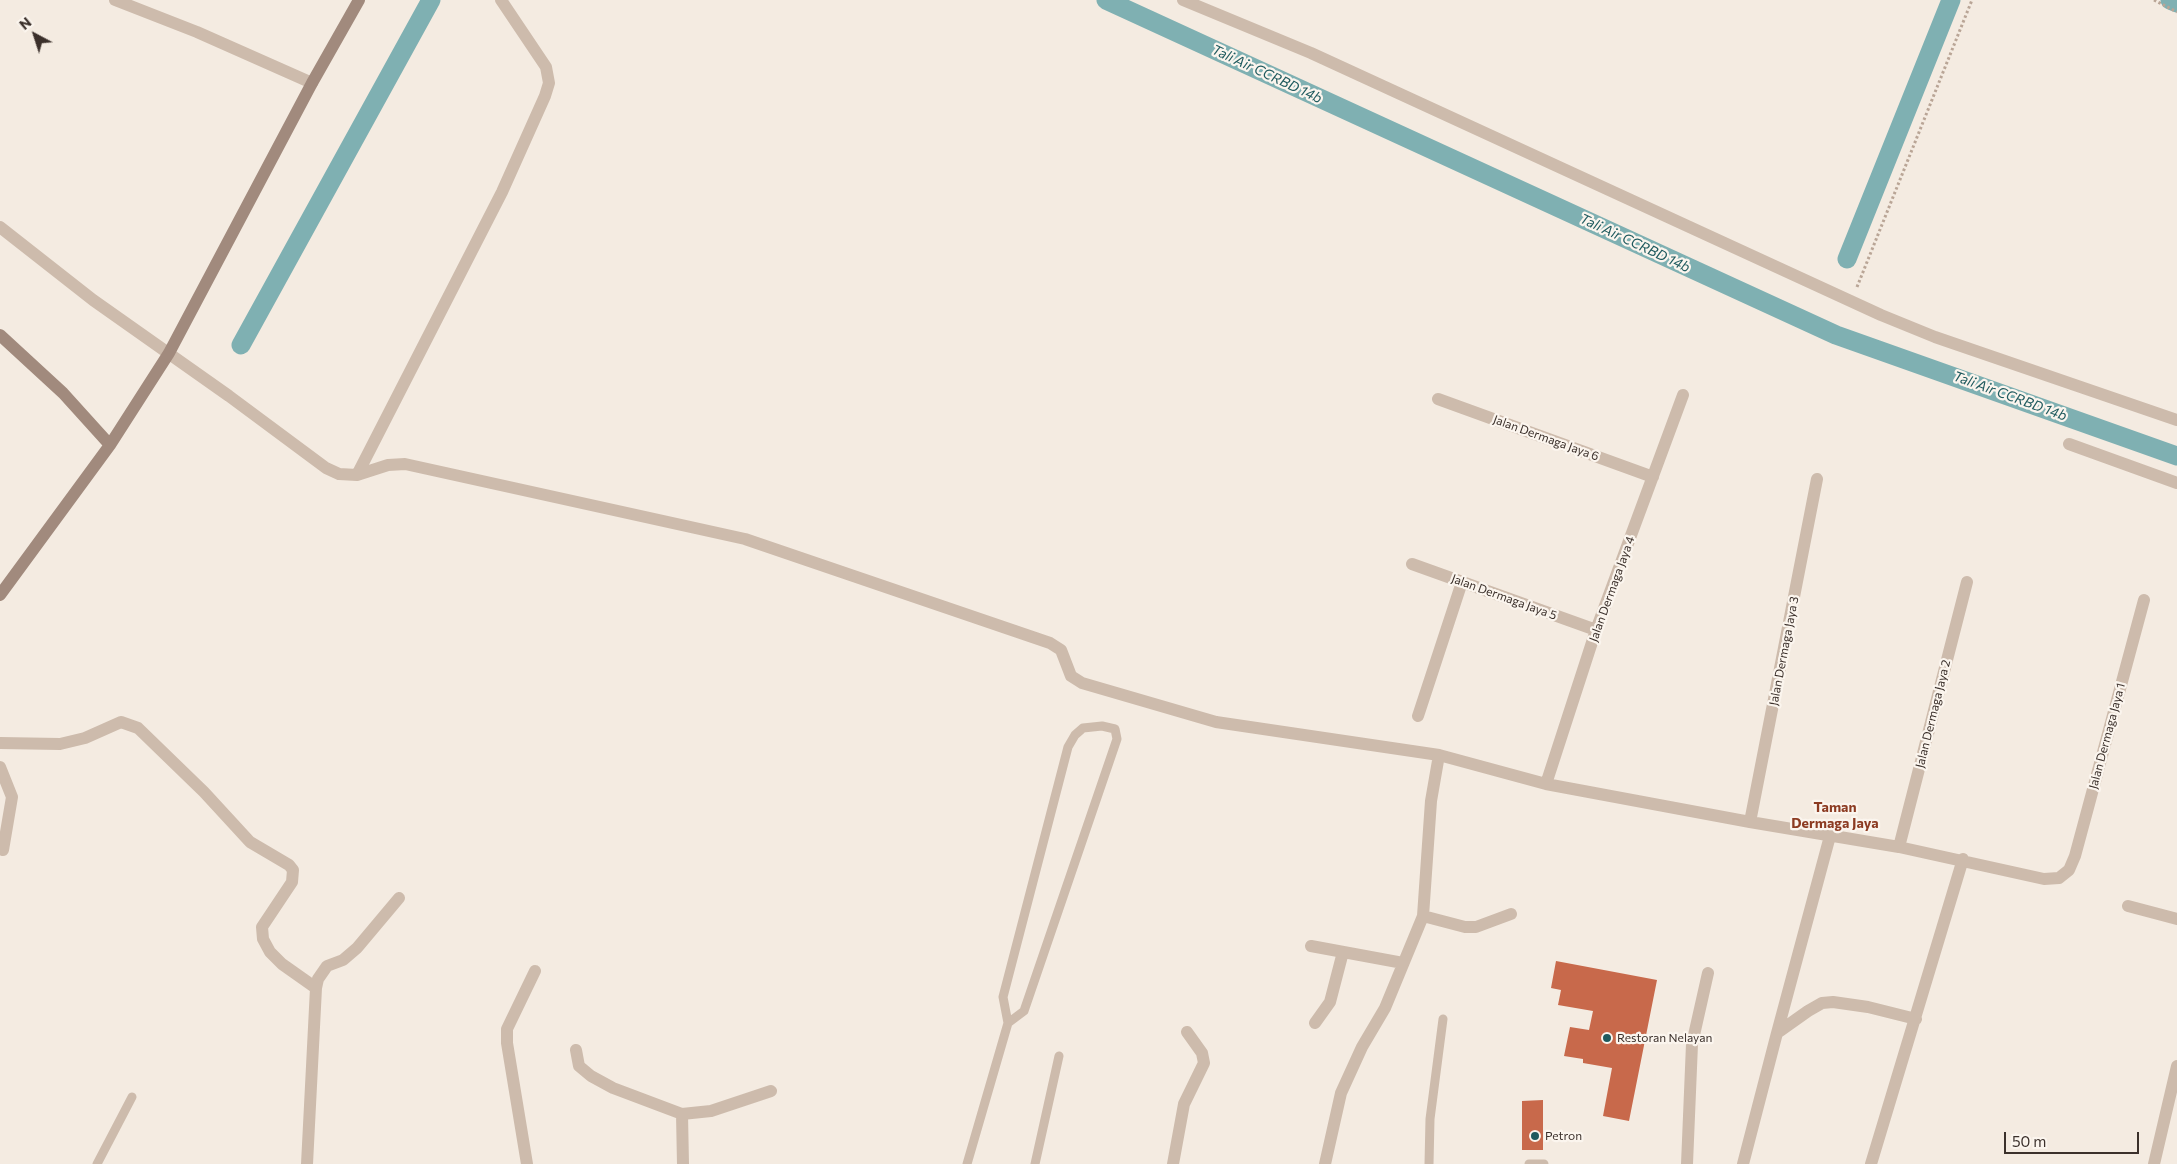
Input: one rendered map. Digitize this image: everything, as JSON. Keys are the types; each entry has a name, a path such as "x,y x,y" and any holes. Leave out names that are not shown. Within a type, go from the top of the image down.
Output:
{"street":[{"path":"115,0 197,32 312,82"},
{"path":"0,595 110,445 169,353 312,82 359,0"},
{"path":"357,475 502,192 546,96 549,84 546,67 501,0"},
{"path":"1182,0 1311,53 1852,300 1881,315 1935,337 2177,420"},
{"path":"0,227 93,300 326,468 339,474 357,475 388,465 406,464 745,539 1050,643 1061,650 1071,676 1082,683 1216,722 1439,755 1546,784 1963,859 1871,1164"},
{"path":"0,335 63,393 110,445"},
{"name":"Jalan Dermaga Jaya 4","path":"1546,784 1596,630 1683,395"},
{"name":"Jalan Dermaga Jaya 6","path":"1438,399 1653,477"},
{"path":"2069,444 2177,483"},
{"name":"Jalan Dermaga Jaya 3","path":"1750,822 1818,479"},
{"name":"Jalan Dermaga Jaya 5","path":"1412,564 1596,630"},
{"path":"1418,716 1462,582"},
{"name":"Jalan Dermaga Jaya 2","path":"1899,847 1967,582"},
{"name":"Jalan Dermaga Jaya 1","path":"1963,859 2044,879 2059,878 2069,870 2075,856 2144,600"},
{"path":"0,743 60,744 85,738 121,722 138,728 204,792 250,842 289,865 293,870 292,882 262,927 263,939 270,952 282,964 316,988"},
{"path":"1324,1164 1341,1094 1362,1047 1385,1008 1423,916 1431,801 1439,755"},
{"path":"0,767 12,797 3,850"},
{"path":"1743,1164 1830,836"},
{"path":"307,1164 316,988 322,973 328,966 350,955 399,898"},
{"path":"2128,906 2177,919"},
{"path":"1423,916 1465,927 1476,927 1511,914"},
{"path":"1311,946 1403,963"},
{"path":"1315,1023 1330,1002 1343,952"},
{"path":"527,1164 507,1043 507,1029 535,972"},
{"path":"1687,1164 1692,1044 1708,973"},
{"path":"1777,1033 1822,1003 1833,1002 1868,1007 1916,1019"},
{"path":"1173,1164 1184,1104 1204,1063 1202,1054 1187,1032"},
{"path":"576,1050 578,1066 591,1076 614,1088 682,1114 710,1111 771,1091"},
{"path":"2154,1164 2177,1066"},
{"path":"682,1114 684,1164"}],"lane":[{"path":"967,1164 1008,1023 1003,997 1068,748 1075,735 1083,728 1102,726 1115,729 1117,733 1116,739 1024,1011 1008,1023"},
{"path":"1428,1164 1430,1119 1443,1019"},
{"path":"1035,1164 1059,1056"},
{"path":"97,1164 132,1097"},
{"path":"1529,1164 1544,1164"}],"path":[{"path":"1852,300 1972,0"},
{"path":"2154,0 2177,12"}],"building":[{"path":"1556,961 1657,980 1629,1121 1603,1116 1612,1068 1583,1063 1583,1059 1564,1056 1570,1027 1589,1030 1593,1011 1558,1005 1561,990 1551,988"},
{"path":"1543,1100 1543,1150 1522,1150 1522,1101"}],"waterway":[{"path":"241,345 431,0"},
{"name":"Tali Air CCRBD 14b","path":"1106,0 1836,335 2177,456"},
{"path":"1847,259 1951,0"},
{"path":"2170,0 2177,3"}],"place":[{"name":"Restoran Nelayan","path":"1607,1038"},
{"name":"Petron","path":"1535,1136"}],"district":[{"name":"Taman Dermaga Jaya","path":"1835,816"}]}
